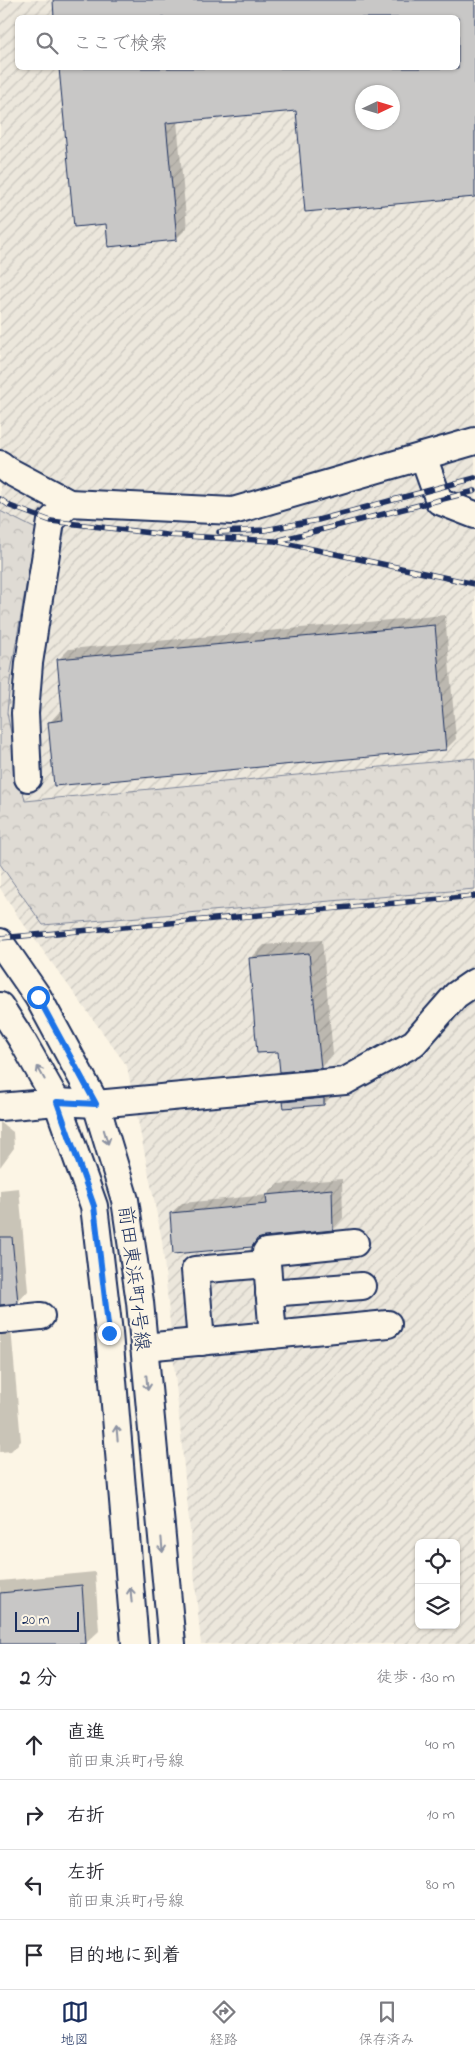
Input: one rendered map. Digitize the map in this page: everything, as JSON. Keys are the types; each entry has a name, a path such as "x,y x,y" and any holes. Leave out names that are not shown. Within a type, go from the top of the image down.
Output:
{"street":[{"path":"0,464 9,471 69,503 233,510 475,441"},
{"path":"423,456 439,501 475,515"},
{"path":"28,778 25,713 29,663 51,521 69,503"},
{"name":"前田東浜町1号線","path":"0,942 38,997 96,1104 125,1200 140,1302 172,1644"},
{"path":"0,1107 57,1102 96,1104 345,1081 414,1043 456,995 475,982"},
{"name":"前田東浜町1号線","path":"0,1006 22,1040 57,1102 94,1206 109,1333 135,1644"},
{"path":"273,1335 266,1252 355,1242"},
{"path":"201,1342 195,1270 267,1264"},
{"path":"270,1293 362,1286"},
{"path":"0,1320 41,1316"},
{"path":"144,1347 388,1324"}],"shaded area":[{"path":"0,0 475,0 475,1644 201,1644 162,1240 127,1066 17,915 0,888"}],"green space":[{"path":"0,511 36,529 11,672 7,713 25,801 475,758 475,889 43,925 0,864"}],"building":[{"path":"53,0 475,0 475,197 305,212 296,111 166,123 177,240 108,247 106,224 74,227 59,70 460,70 460,15 54,15"},
{"path":"435,625 446,750 54,786 48,722 63,720 57,659"},
{"path":"309,953 321,1068 280,1072 278,1052 257,1053 249,958"},
{"path":"324,1098 324,1105 284,1108 283,1102"},
{"path":"332,1189 333,1230 264,1237 257,1239 252,1247 173,1254 170,1213 267,1204 266,1195"},
{"path":"0,1237 12,1237 18,1303 0,1305"},
{"path":"82,1585 86,1644 0,1644 0,1593"}],"railway":[{"path":"219,532 265,530 318,520 475,478"},
{"path":"280,540 475,491"},
{"path":"0,499 10,506 51,521 167,535 275,541 475,584"},
{"path":"0,938 475,896"}],"route":[{"path":"38,997 96,1104 57,1102 94,1206 109,1333"}]}
